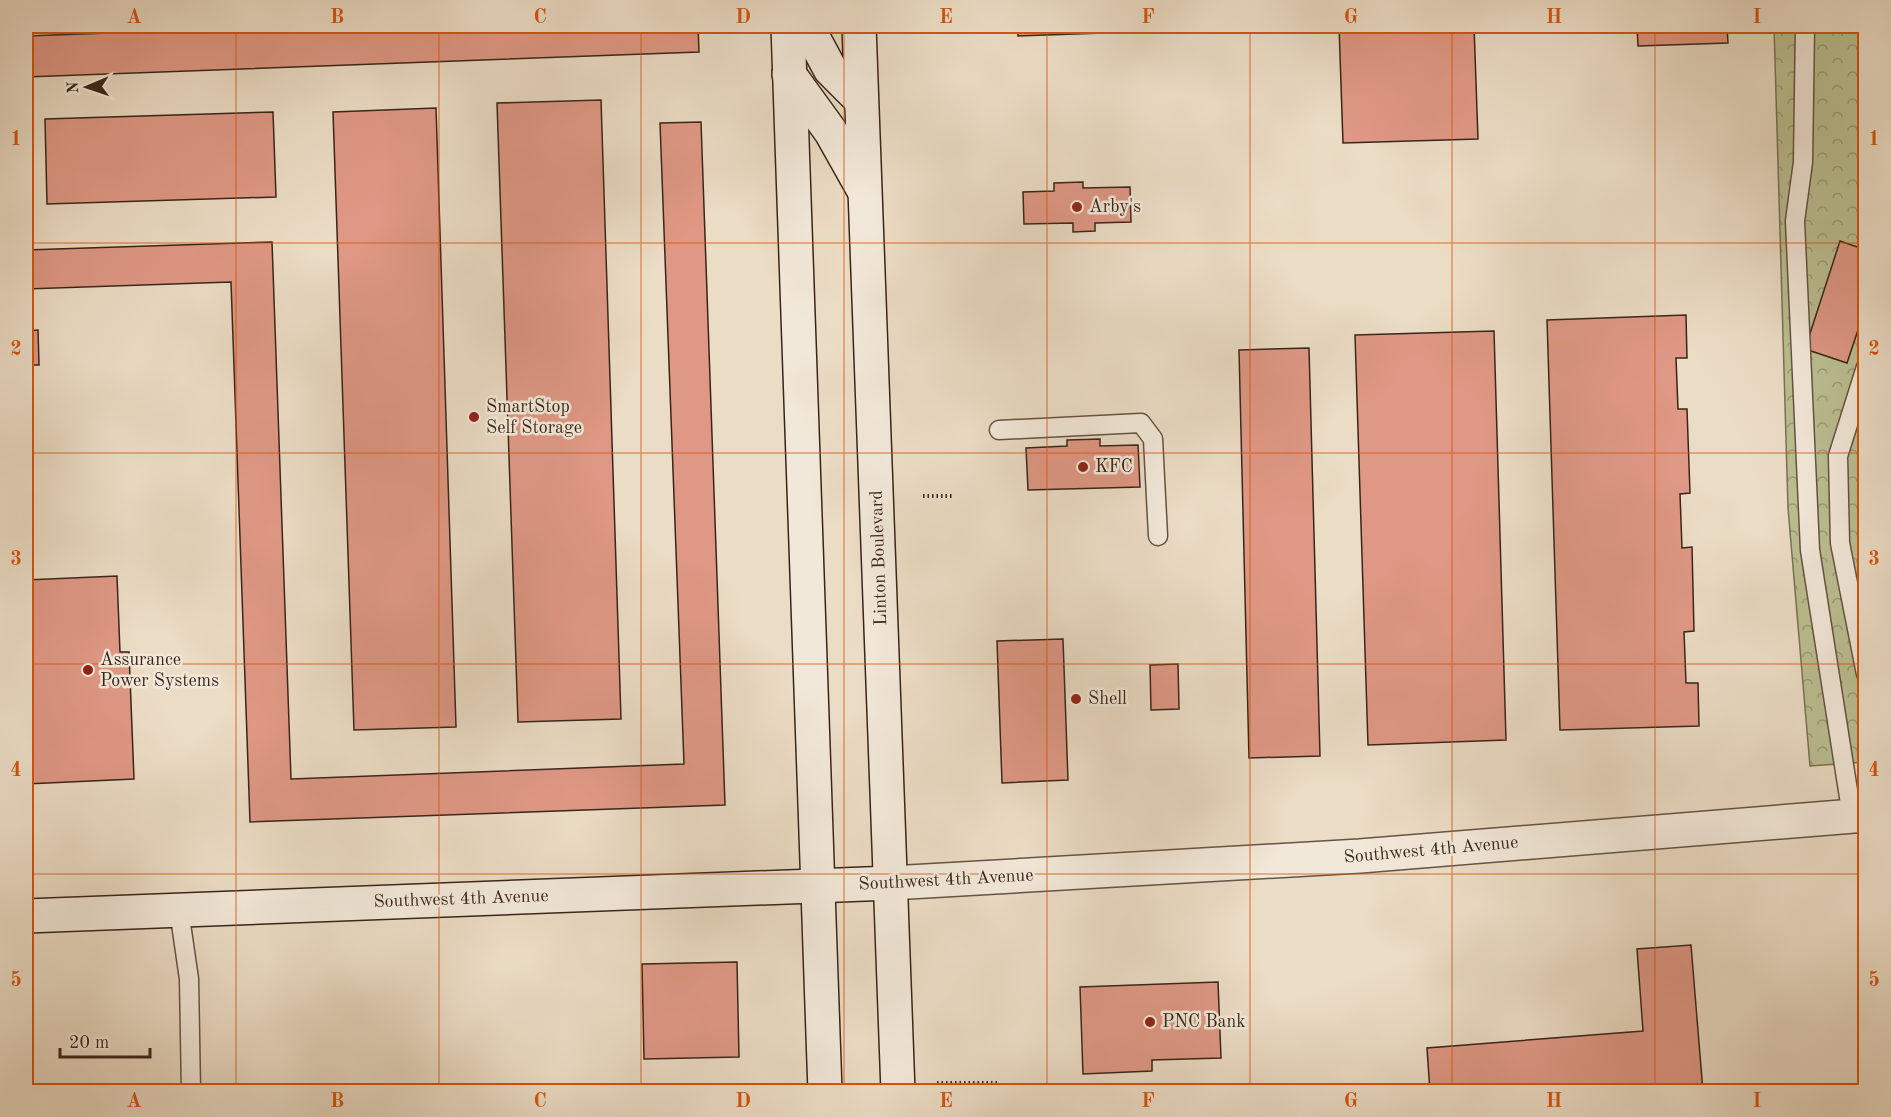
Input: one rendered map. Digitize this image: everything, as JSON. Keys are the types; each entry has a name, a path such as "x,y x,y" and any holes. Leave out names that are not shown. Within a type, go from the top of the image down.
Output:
{"main road":[{"path":"788,26 825,1092"},
{"path":"807,26 830,69 861,100"},
{"name":"Linton Boulevard","path":"859,26 898,1092"},
{"path":"789,74 831,132 865,193"},
{"name":"Southwest 4th Avenue","path":"26,916 891,883 1360,856 1859,815"}],"lane":[{"path":"1805,26 1803,162 1795,221 1810,550 1859,815"},
{"path":"1866,367 1838,456 1840,543 1866,674"},
{"path":"999,430 1141,423 1153,439 1158,536"},
{"path":"179,910 189,979 191,1092"}],"path":[{"path":"923,496 953,496"},
{"path":"937,1083 998,1083"}],"green space":[{"path":"1774,26 1865,26 1865,762 1810,766 1788,508"}],"building":[{"path":"305,26 698,26 699,52 26,77 26,36"},
{"path":"1018,26 1131,26 1132,32 1018,36"},
{"path":"1339,26 1474,26 1478,139 1343,143"},
{"path":"1637,26 1727,26 1728,43 1638,46"},
{"path":"601,100 621,719 518,722 497,103"},
{"path":"436,108 456,727 354,730 333,112"},
{"path":"273,112 276,197 47,204 45,119"},
{"path":"701,122 725,805 250,822 231,282 26,289 26,250 272,242 291,779 684,764 660,123"},
{"name":"Arby's","path":"1083,182 1083,188 1130,187 1131,222 1095,223 1095,231 1073,232 1073,223 1024,224 1023,192 1054,191 1054,183"},
{"path":"1840,241 1866,250 1866,306 1847,363 1805,349"},
{"path":"1686,315 1687,358 1676,358 1678,409 1687,409 1690,493 1680,494 1682,548 1692,547 1694,631 1684,632 1686,683 1698,683 1699,726 1560,730 1547,320"},
{"path":"38,330 39,365 26,365 26,331"},
{"path":"1494,331 1506,740 1368,745 1355,335"},
{"path":"1309,348 1320,756 1249,758 1239,350"},
{"name":"KFC","path":"1100,439 1100,446 1138,445 1140,487 1028,490 1026,448 1067,446 1067,440"},
{"path":"117,576 120,652 129,652 134,779 26,784 26,580"},
{"path":"1063,639 1068,780 1002,783 997,641"},
{"path":"1178,664 1179,709 1151,710 1150,665"},
{"path":"1691,945 1703,1092 1430,1092 1427,1048 1643,1031 1637,949"},
{"path":"737,962 739,1057 644,1059 642,964"},
{"name":"PNC Bank","path":"1218,982 1221,1058 1152,1060 1152,1071 1083,1074 1080,987"}],"place":[{"name":"Arby's","path":"1077,207"},
{"name":"SmartStop Self Storage","path":"474,417"},
{"name":"KFC","path":"1083,467"},
{"name":"Assurance Power Systems","path":"88,670"},
{"name":"Shell","path":"1076,699"},
{"name":"PNC Bank","path":"1150,1022"}]}
